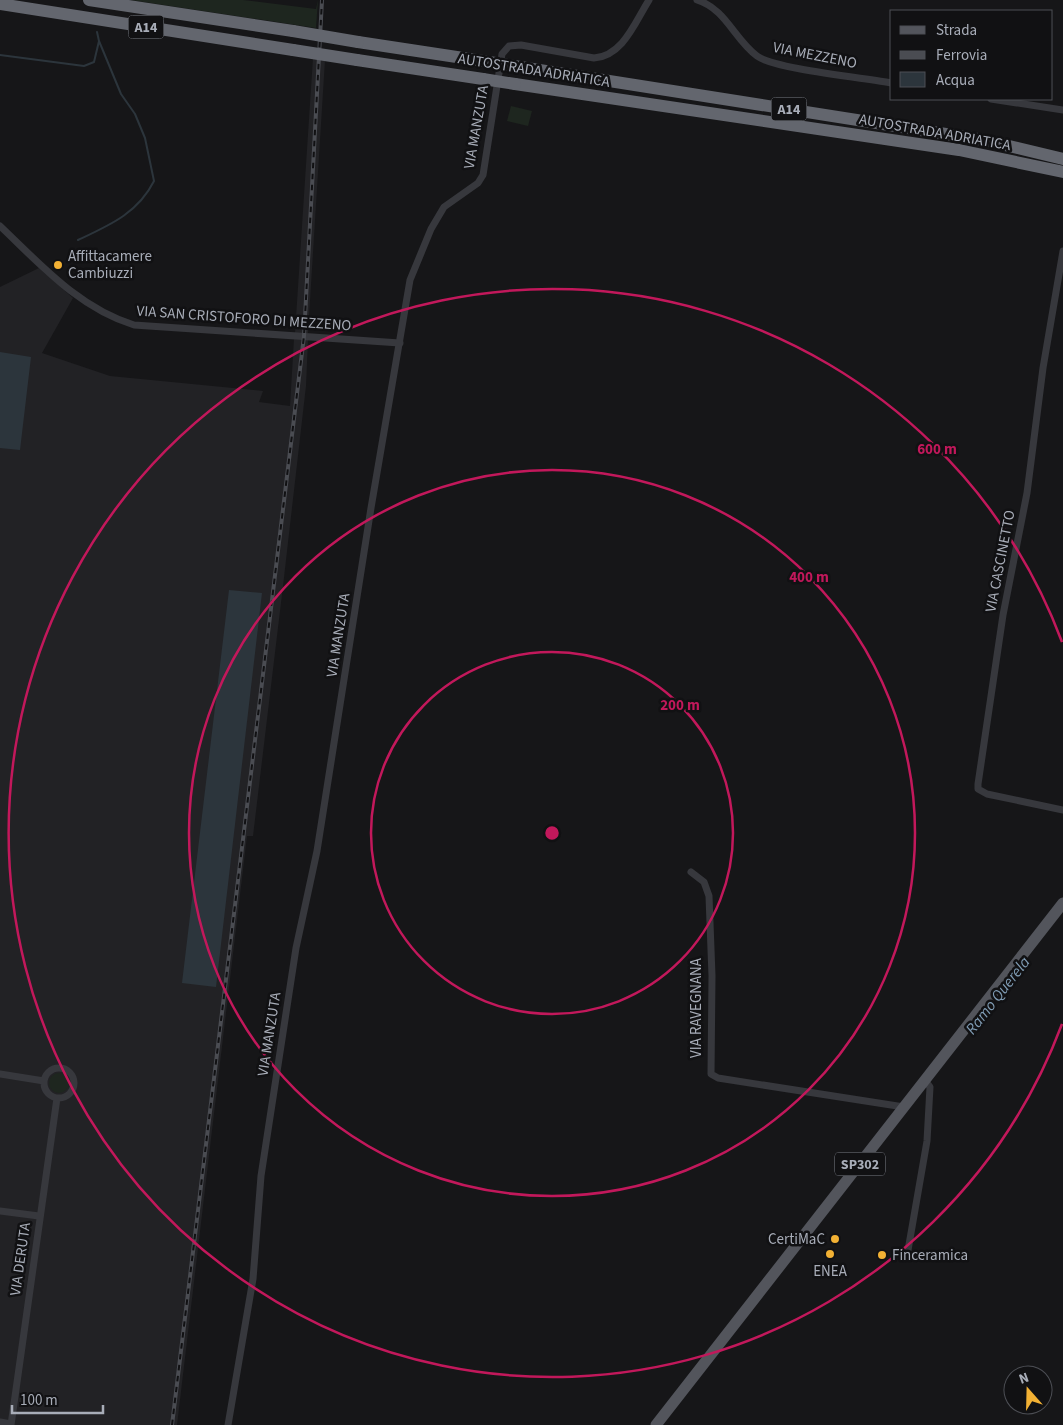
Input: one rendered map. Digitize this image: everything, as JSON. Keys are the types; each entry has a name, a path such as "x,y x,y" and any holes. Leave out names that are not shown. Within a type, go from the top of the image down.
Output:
{"highway":[{"name":"AUTOSTRADA ADRIATICA","path":"89,0 975,139 1063,159"},
{"name":"AUTOSTRADA ADRIATICA","path":"0,4 357,60 951,149 1063,172"}],"main road":[{"name":"SP302","path":"656,1425 1063,903"}],"street":[{"name":"VIA MANZUTA","path":"228,1425 253,1279 261,1176 296,948 317,851 371,508 410,280 432,229 444,207 478,183 483,176 502,54 509,46 521,45 594,58 605,57 615,52 649,0"},
{"name":"VIA MEZZENO","path":"697,0 714,7 758,57 786,66 890,83"},
{"path":"998,100 1063,110"},
{"name":"VIA SAN CRISTOFORO DI MEZZENO","path":"0,226 61,284 86,303 115,319 134,325 400,343"},
{"name":"VIA CASCINETTO","path":"1063,251 1043,368 1027,493 1003,615 978,784 978,789 987,794 1063,810"},
{"name":"VIA RAVEGNANA","path":"691,872 704,882 709,896 712,976 711,1074 718,1078 904,1107"},
{"path":"56,1068 70,1072 74,1081 72,1090 66,1096 57,1098 46,1090 44,1081 48,1072 56,1068"},
{"path":"0,1074 44,1081"},
{"path":"907,1256 927,1141 930,1087 925,1080"},
{"name":"VIA DERUTA","path":"11,1425 57,1098"},
{"path":"0,1211 39,1216"},
{"path":"0,1422 11,1425"}],"shaded area":[{"path":"131,0 243,0 316,9 318,0 316,28"},
{"path":"313,58 325,60 308,333 295,333"},
{"path":"511,106 532,111 528,126 507,121"},
{"path":"39,268 73,298 42,353 110,376 263,391 259,402 290,406 294,339 308,340 306,386 253,836 247,836 177,1425 0,1425 0,287"},
{"path":"59,1073 66,1076 69,1083 66,1090 59,1093 52,1090 49,1083 52,1076"}],"water":[{"path":"0,352 31,357 20,450 0,448"},
{"path":"229,590 262,593 216,987 182,983"}],"waterway":[{"path":"0,55 84,66 94,62 99,41 97,32"},
{"path":"78,240 122,217 140,202 154,181 145,138 135,114 121,94 99,41"}],"railway":[{"path":"172,1425 304,336 322,0"}],"place":[{"name":"Affittacamere Cambiuzzi","path":"58,265"},
{"name":"CertiMaC","path":"835,1239"},
{"name":"ENEA","path":"830,1254"},
{"name":"Finceramica","path":"882,1255"}],"water label":[{"name":"Ramo Querela","path":"997,995"}]}
